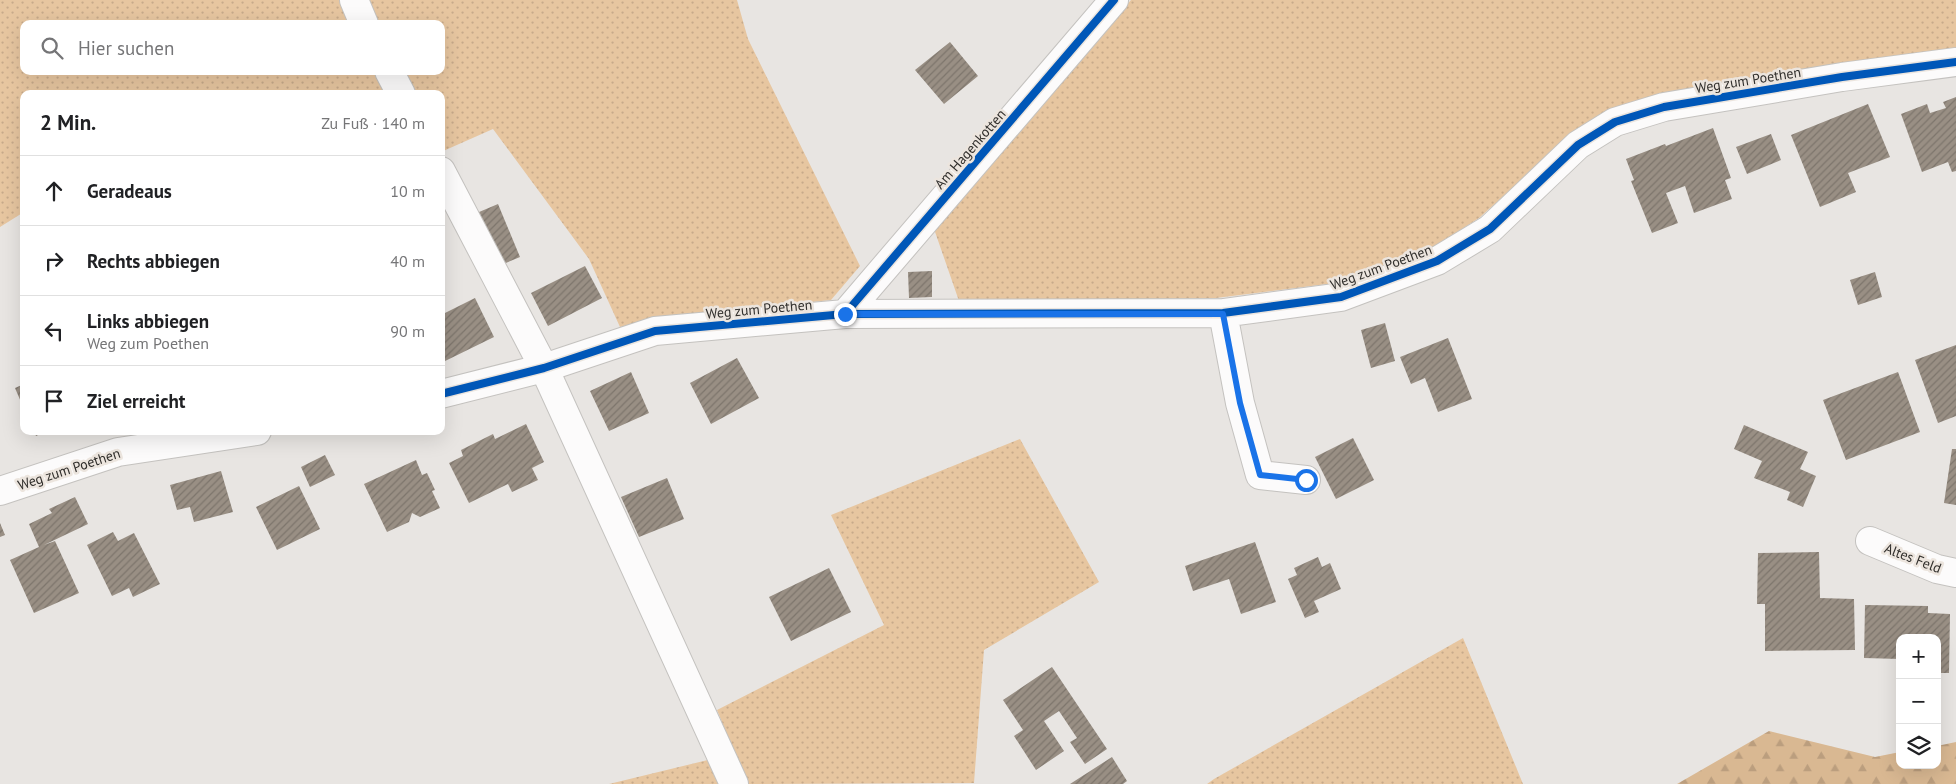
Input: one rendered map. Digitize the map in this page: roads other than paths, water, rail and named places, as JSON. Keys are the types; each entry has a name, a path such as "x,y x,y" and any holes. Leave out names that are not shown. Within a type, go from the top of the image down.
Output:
{"street":[{"path":"354,0 362,20"},
{"name":"Am Hagenkotten","path":"845,314 1114,0"},
{"name":"Weg zum Poethen","path":"445,393 544,368 655,331 845,314 1223,314 1341,297 1437,261 1490,229 1578,145 1615,122 1664,107 1842,77 1956,62"},
{"path":"391,75 399,90"},
{"path":"445,179 544,368 734,784"},
{"path":"1223,314 1240,403 1260,475 1306,480"},
{"name":"Weg zum Poethen","path":"0,491 118,452 230,435"},
{"name":"Altes Feld","path":"1870,541 1937,570 1956,573"}]}
